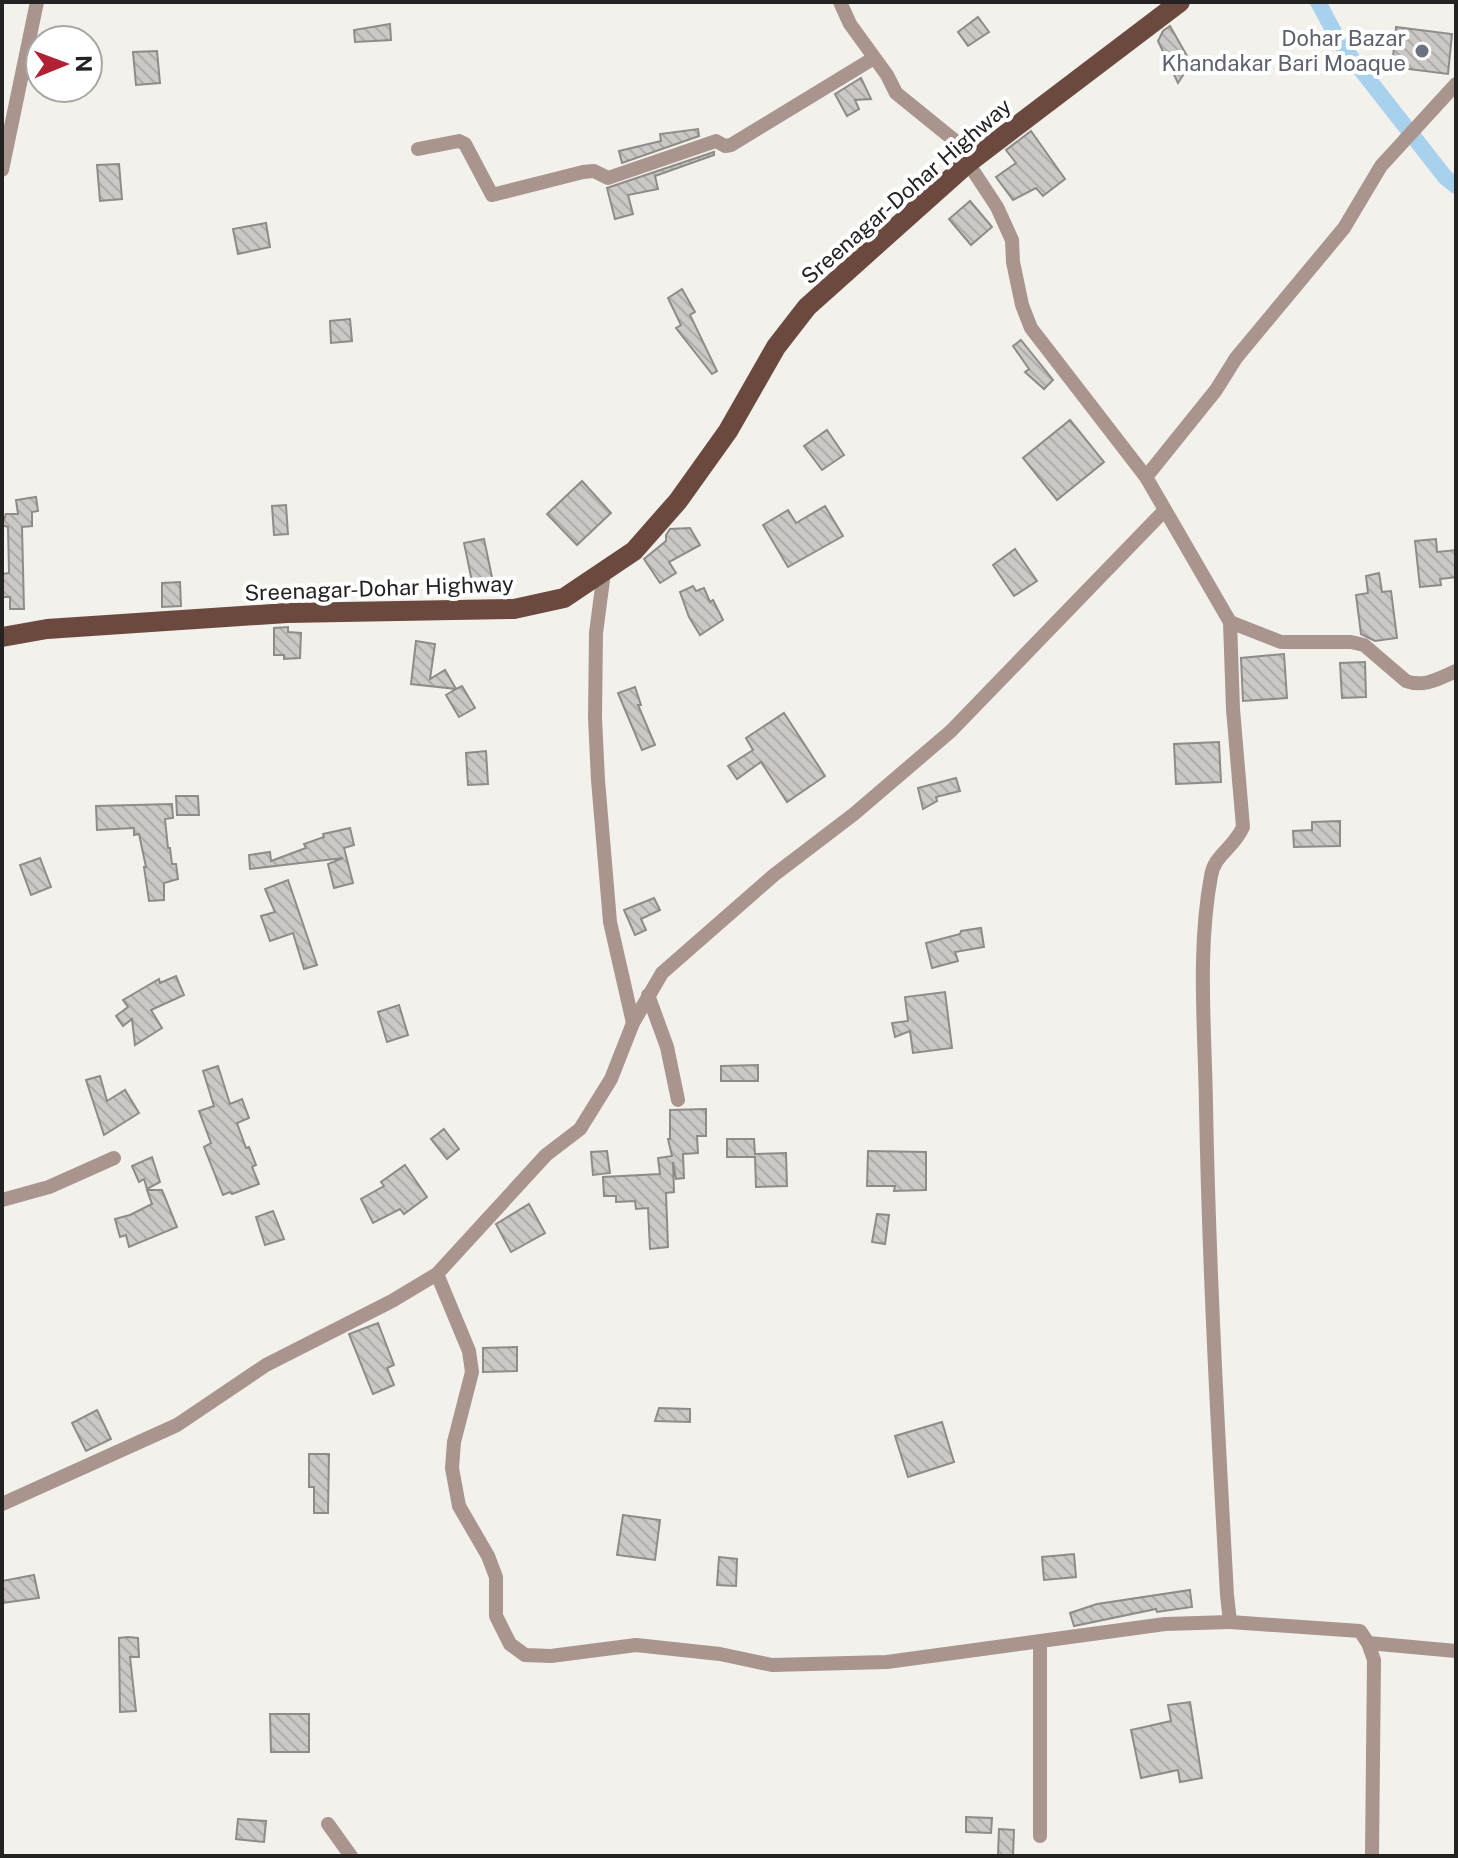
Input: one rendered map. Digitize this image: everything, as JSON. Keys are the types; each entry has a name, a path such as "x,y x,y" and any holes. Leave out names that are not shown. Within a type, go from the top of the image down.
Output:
{"main road":[{"name":"Sreenagar-Dohar Highway","path":"2,637 47,629 287,613 514,609 564,598 634,551 678,501 728,431 776,347 807,307 971,160 1180,2"}],"street":[{"path":"2,170 37,2"},
{"path":"840,2 850,24 896,93 971,160 1012,240 1022,305 1031,328 1146,477 1230,622 1243,827 1237,842 1218,858 1211,872 1204,945 1209,1274 1230,1622"},
{"path":"418,149 459,141 465,144 492,195 583,172 594,171 608,178 716,141 725,146 731,145 874,58"},
{"path":"1146,477 1216,390 1236,358 1344,228 1381,166 1456,84"},
{"path":"2,1504 177,1425 266,1365 392,1301 437,1274 546,1155 580,1129 611,1079 633,1023 662,973 752,894 854,814 951,731 1164,511"},
{"path":"604,572 596,633 598,780 610,922 633,1023"},
{"path":"1230,622 1281,642 1351,642 1364,645 1406,681 1414,684 1430,682 1456,671"},
{"path":"648,995 667,1047 678,1100"},
{"path":"2,1200 49,1187 114,1158"},
{"path":"437,1274 469,1351 472,1372 454,1442 452,1468 459,1506 488,1556 496,1577 496,1616 510,1644 525,1655 551,1656 636,1645 720,1654 772,1665 887,1662 1165,1624 1230,1622 1360,1631 1374,1660 1372,1856"},
{"path":"1040,1643 1040,1836"},
{"path":"1368,1643 1456,1651"},
{"path":"328,1824 351,1856"}],"building":[{"path":"978,17 989,32 968,46 958,32"},
{"path":"390,24 391,40 355,42 354,30"},
{"path":"1170,26 1191,63 1178,83 1158,41"},
{"name":"Dohar Bazar Khandakar Bari Moaque","path":"1396,27 1452,34 1448,74 1392,67"},
{"path":"157,51 160,83 136,85 133,52"},
{"path":"861,78 871,99 855,100 859,109 847,116 835,94"},
{"path":"698,129 699,136 622,163 619,151 661,141 660,134"},
{"path":"1031,131 1065,179 1043,196 1036,188 1013,200 996,177 1016,163 1006,150"},
{"path":"714,152 714,155 655,176 658,189 628,195 633,214 615,219 607,188"},
{"path":"119,164 122,199 100,201 97,165"},
{"path":"970,201 992,227 971,245 949,219"},
{"path":"266,223 270,247 238,254 233,229"},
{"path":"682,289 695,312 690,315 717,371 712,374 676,328 681,325 668,298"},
{"path":"350,319 352,341 331,343 330,321"},
{"path":"1021,340 1053,380 1044,389 1025,372 1029,369 1013,346"},
{"path":"1070,420 1104,462 1057,500 1023,458"},
{"path":"827,430 844,455 822,470 804,446"},
{"path":"582,481 611,513 577,545 547,514"},
{"path":"36,497 38,511 32,512 32,526 22,527 24,609 10,609 10,597 2,597 2,574 9,573 8,527 2,525 6,514 18,514 16,500"},
{"path":"286,505 288,534 274,535 272,506"},
{"path":"825,506 843,536 788,567 763,525 788,510 796,523"},
{"path":"690,528 700,545 669,562 676,573 660,583 644,559 666,541 670,529"},
{"path":"484,539 493,582 473,586 464,543"},
{"path":"1436,539 1437,552 1456,550 1456,577 1440,579 1441,585 1420,587 1415,541"},
{"path":"1015,549 1037,581 1014,596 993,565"},
{"path":"1379,573 1382,592 1391,591 1397,638 1375,641 1361,634 1356,595 1368,593 1366,576"},
{"path":"180,582 181,606 162,607 162,583"},
{"path":"693,586 696,591 704,588 723,620 700,635 680,592"},
{"path":"288,627 288,632 301,633 300,658 284,659 284,655 274,655 274,628"},
{"path":"416,641 435,644 430,679 445,670 456,689 411,684"},
{"path":"1284,654 1287,698 1243,701 1241,658"},
{"path":"1365,662 1366,697 1342,698 1340,663"},
{"path":"462,686 475,708 459,717 446,695"},
{"path":"635,687 641,705 638,705 655,745 642,750 618,693"},
{"path":"784,713 825,776 787,802 761,762 737,779 728,766 753,750 746,738"},
{"path":"1219,742 1221,782 1176,784 1174,744"},
{"path":"486,751 488,784 468,785 466,753"},
{"path":"956,778 960,791 936,797 937,801 923,809 918,788"},
{"path":"176,796 198,796 199,815 177,815"},
{"path":"172,804 173,818 165,819 168,848 172,864 176,864 178,879 164,883 164,900 149,901 139,834 134,835 134,828 97,830 96,806"},
{"path":"1340,821 1340,846 1294,847 1293,831 1312,830 1312,822"},
{"path":"350,828 354,845 344,848 353,883 334,888 328,864 343,858 250,869 249,855 270,852 271,861 306,848 304,844 324,837 323,834"},
{"path":"40,858 51,887 31,895 20,865"},
{"path":"288,880 317,965 304,969 293,933 270,941 261,916 275,912 265,889"},
{"path":"654,898 660,910 641,919 646,930 635,935 624,910"},
{"path":"981,928 984,947 955,952 958,961 932,968 926,943"},
{"path":"176,976 184,995 151,1010 162,1028 135,1045 132,1019 123,1026 116,1016 128,1007 123,1000 159,979 160,983"},
{"path":"945,992 952,1048 913,1053 910,1031 895,1037 892,1023 908,1021 905,997"},
{"path":"399,1005 408,1035 387,1042 378,1012"},
{"path":"758,1065 758,1081 721,1081 721,1066"},
{"path":"218,1066 230,1104 242,1099 249,1118 237,1123 256,1165 252,1167 259,1184 223,1195 204,1147 211,1143 199,1111 214,1106 203,1071"},
{"path":"100,1076 107,1101 125,1090 139,1113 104,1135 86,1080"},
{"path":"706,1109 706,1136 697,1136 698,1153 683,1154 684,1178 676,1179 673,1162 674,1192 666,1193 668,1247 650,1249 648,1208 636,1209 635,1201 616,1202 616,1196 604,1196 603,1177 660,1174 658,1158 672,1156 668,1139 670,1110"},
{"path":"444,1129 459,1149 447,1159 431,1139"},
{"path":"727,1139 754,1139 755,1154 786,1153 787,1186 756,1187 755,1157 727,1157"},
{"path":"607,1151 610,1173 593,1175 591,1152"},
{"path":"868,1151 926,1152 926,1190 894,1191 895,1186 867,1186"},
{"path":"152,1157 160,1182 147,1189 144,1179 139,1182 132,1166"},
{"path":"405,1165 427,1197 404,1214 400,1209 373,1223 361,1199 384,1186 381,1182"},
{"path":"147,1190 162,1190 177,1227 129,1247 126,1235 120,1237 115,1219 152,1204"},
{"path":"529,1204 545,1233 511,1252 496,1224"},
{"path":"273,1211 284,1239 265,1245 256,1217"},
{"path":"877,1214 889,1215 885,1244 872,1242"},
{"path":"378,1323 394,1365 387,1368 394,1385 373,1394 349,1334"},
{"path":"517,1347 517,1371 483,1372 483,1348"},
{"path":"659,1408 690,1409 690,1422 655,1421"},
{"path":"97,1410 111,1439 86,1451 72,1423"},
{"path":"942,1422 954,1462 908,1477 895,1436"},
{"path":"309,1454 329,1454 328,1513 314,1513 314,1487 309,1487"},
{"path":"623,1515 660,1520 655,1560 617,1555"},
{"path":"1074,1554 1076,1577 1044,1580 1042,1557"},
{"path":"719,1557 737,1559 736,1586 717,1585"},
{"path":"34,1575 39,1598 2,1603 2,1581"},
{"path":"1190,1590 1192,1607 1157,1612 1156,1609 1074,1626 1070,1613 1097,1604"},
{"path":"119,1638 138,1638 139,1657 130,1657 136,1711 120,1712"},
{"path":"1190,1702 1202,1778 1180,1782 1178,1770 1141,1778 1131,1730 1171,1721 1168,1705"},
{"path":"270,1714 309,1714 309,1752 271,1752"},
{"path":"966,1817 992,1818 991,1833 966,1832"},
{"path":"238,1819 266,1821 264,1842 236,1839"},
{"path":"999,1829 1014,1830 1013,1856 998,1855"}],"waterway":[{"path":"1318,2 1340,43 1445,177 1456,186"}],"place":[{"name":"Dohar Bazar Khandakar Bari Moaque","path":"1422,51"}]}
